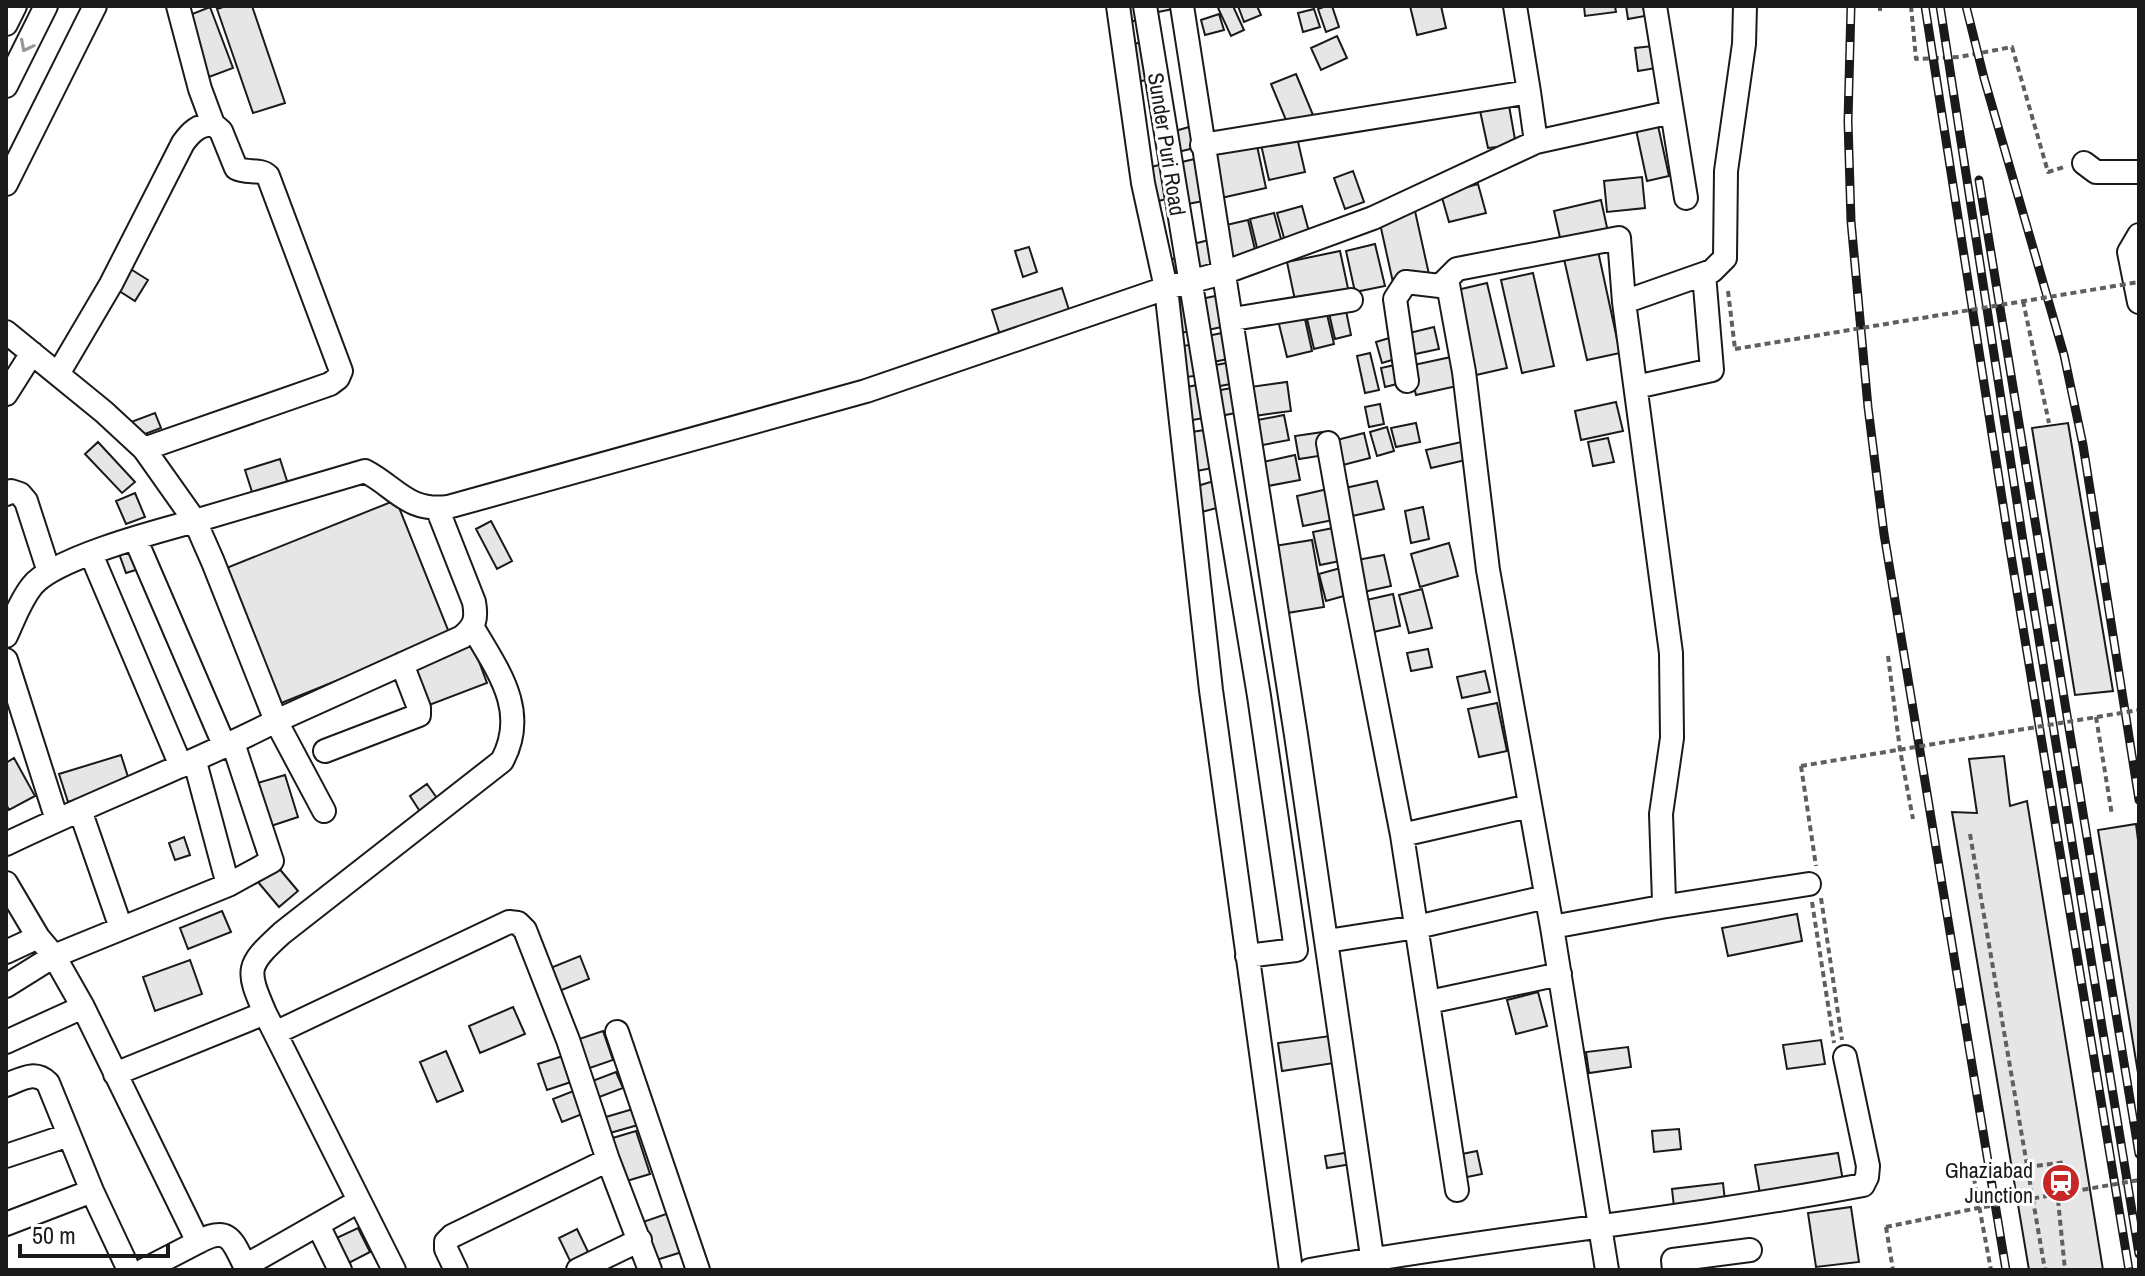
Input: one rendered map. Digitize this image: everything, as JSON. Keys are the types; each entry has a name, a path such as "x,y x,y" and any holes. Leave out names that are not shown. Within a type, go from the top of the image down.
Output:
{"street":[{"path":"6,24 15,6"},
{"path":"6,86 46,6"},
{"path":"6,184 95,6"},
{"path":"144,449 330,384 341,371 268,176 264,172 236,168 221,131 213,124 200,89 178,6"},
{"path":"1118,6 1143,183 1166,288 1211,690 1291,1270"},
{"name":"Sunder Puri Road","path":"1145,6 1259,696 1296,950"},
{"path":"1182,6 1202,145 1233,319 1374,1264"},
{"path":"1515,6 1536,142"},
{"path":"1655,6 1686,198"},
{"path":"1624,302 1704,274 1719,266 1725,258 1726,171 1744,44 1745,6"},
{"path":"1202,145 1529,92"},
{"path":"6,636 33,584 49,572 135,538 365,471 377,477 402,499 437,508 720,434 866,391 1166,288 1223,273 1373,218 1536,142 1672,112"},
{"path":"58,374 93,318 183,143 193,130 213,124"},
{"path":"2084,163 2096,172 2139,172"},
{"path":"2139,235 2129,252 2139,302"},
{"path":"1407,381 1395,299 1406,282 1440,286 1457,269 1619,238 1624,302 1671,653 1672,738 1662,789 1664,901 1661,907"},
{"path":"1636,387 1712,370 1704,274"},
{"path":"1447,279 1464,372 1488,570 1560,974 1607,1270"},
{"path":"1233,319 1351,300"},
{"path":"6,332 144,449 195,521 276,721 324,811"},
{"path":"6,394 32,353"},
{"path":"1328,443 1402,835 1457,1190"},
{"path":"6,494 11,491 20,494 26,501 49,572"},
{"path":"6,844 462,637 473,628 476,614 474,602 437,508"},
{"path":"6,986 54,956 228,885 272,861 229,745 135,538"},
{"path":"91,554 188,764 228,885"},
{"path":"394,1270 251,982 253,966 263,951 502,761 511,743 513,714 506,686 473,628"},
{"path":"6,660 57,820"},
{"path":"325,751 419,715 402,664"},
{"path":"1402,835 1529,806"},
{"path":"80,810 121,928"},
{"path":"1552,927 1816,882"},
{"path":"6,883 83,1007 198,1242"},
{"path":"1247,956 1417,927 1546,897"},
{"path":"115,1074 270,1023 509,922 518,923 525,930 568,1040 608,1160 650,1270"},
{"path":"6,952 38,937"},
{"path":"1429,1002 1560,974"},
{"path":"6,1042 83,1007"},
{"path":"617,1032 698,1270"},
{"path":"1310,1270 1374,1264 1863,1185 1868,1166 1845,1057"},
{"path":"6,1085 33,1075 41,1076 48,1083 92,1191 129,1270"},
{"path":"6,1156 69,1135"},
{"path":"456,1270 446,1249 446,1242 452,1236 608,1160"},
{"path":"6,1224 92,1191"},
{"path":"144,1270 168,1265 214,1233 231,1239 246,1268 359,1201"},
{"path":"318,1225 340,1270"},
{"path":"578,1270 640,1240"},
{"path":"1674,1270 1673,1260 1750,1250"}],"path":[{"path":"1911,6 1916,59 1959,57 2012,47 2048,172 2084,163"},
{"path":"1728,291 1735,349 2139,282"},
{"path":"2023,301 2049,423"},
{"path":"1888,656 1913,819"},
{"path":"1816,882 1845,1057 1836,1058 1801,766 2139,710"},
{"path":"2096,717 2112,815"},
{"path":"1970,834 2045,1270"},
{"path":"2027,1167 2066,1162"},
{"path":"1972,1168 1991,1270"},
{"path":"2043,1181 2067,1178"},
{"path":"2056,1180 2065,1270"},
{"path":"1893,1270 1886,1227 2139,1180"}],"building":[{"path":"252,6 285,103 253,113 217,9"},
{"path":"1126,6 1140,6 1143,19 1129,22"},
{"path":"1152,6 1172,6 1173,9 1153,13"},
{"path":"1233,6 1244,30 1231,36 1218,8"},
{"path":"1238,6 1257,6 1261,15 1244,22"},
{"path":"1332,6 1339,27 1326,32 1318,9"},
{"path":"1410,6 1441,6 1446,28 1417,35"},
{"path":"1584,6 1615,6 1616,12 1585,16"},
{"path":"1626,6 1643,6 1645,16 1628,19"},
{"path":"210,7 233,68 209,77 187,16"},
{"path":"1314,9 1320,27 1303,32 1298,13"},
{"path":"1219,14 1224,30 1205,35 1201,20"},
{"path":"1337,36 1347,58 1321,70 1311,48"},
{"path":"1147,41 1153,79 1135,82 1129,45"},
{"path":"1653,46 1656,68 1638,71 1635,48"},
{"path":"1296,74 1313,115 1288,125 1271,84"},
{"path":"1508,100 1516,145 1488,148 1479,106"},
{"path":"1657,121 1669,176 1647,181 1635,125"},
{"path":"1196,125 1202,146 1174,153 1168,133"},
{"path":"1296,133 1305,172 1269,180 1260,140"},
{"path":"1256,141 1266,188 1221,198 1210,150"},
{"path":"1199,158 1209,200 1182,205 1173,164"},
{"path":"1168,163 1175,197 1150,203 1142,169"},
{"path":"1353,171 1364,202 1345,209 1334,178"},
{"path":"1642,177 1645,208 1607,212 1604,181"},
{"path":"1478,184 1486,213 1449,222 1441,194"},
{"path":"1601,200 1608,232 1561,242 1554,211"},
{"path":"1302,206 1311,239 1286,245 1277,213"},
{"path":"1415,211 1430,279 1394,287 1379,219"},
{"path":"1274,213 1284,250 1259,256 1250,219"},
{"path":"1248,220 1256,254 1231,260 1222,226"},
{"path":"1213,239 1220,269 1195,274 1189,245"},
{"path":"1375,244 1385,286 1355,292 1346,251"},
{"path":"1029,247 1037,272 1023,277 1015,251"},
{"path":"1340,251 1349,293 1296,305 1287,262"},
{"path":"1598,251 1620,353 1587,360 1564,259"},
{"path":"1180,257 1185,278 1170,280 1166,261"},
{"path":"129,268 148,280 135,301 116,289"},
{"path":"1533,273 1554,366 1522,373 1501,280"},
{"path":"1487,283 1507,368 1476,375 1457,290"},
{"path":"1062,288 1070,313 1000,335 992,310"},
{"path":"1225,294 1231,325 1203,331 1196,300"},
{"path":"1189,298 1196,330 1175,334 1169,302"},
{"path":"1325,306 1334,344 1314,349 1305,310"},
{"path":"1345,306 1351,335 1335,339 1328,309"},
{"path":"1303,310 1312,351 1287,357 1277,316"},
{"path":"1434,327 1439,349 1406,356 1401,335"},
{"path":"1227,332 1233,358 1208,363 1202,337"},
{"path":"1396,336 1402,357 1382,363 1376,342"},
{"path":"1197,344 1202,375 1179,378 1174,347"},
{"path":"1370,353 1379,390 1365,393 1357,356"},
{"path":"1451,357 1457,386 1416,395 1409,366"},
{"path":"1232,362 1237,383 1214,387 1210,366"},
{"path":"1404,363 1409,381 1385,387 1381,368"},
{"path":"1287,382 1291,411 1247,417 1243,388"},
{"path":"1203,384 1209,417 1187,421 1181,388"},
{"path":"1237,387 1241,412 1220,416 1215,391"},
{"path":"1616,402 1623,431 1581,440 1575,411"},
{"path":"1380,404 1384,424 1369,427 1365,407"},
{"path":"155,413 161,428 137,437 131,422"},
{"path":"1284,415 1289,440 1252,447 1247,422"},
{"path":"1416,423 1420,442 1396,447 1391,428"},
{"path":"2068,423 2113,691 2075,695 2032,428"},
{"path":"1387,427 1394,451 1377,456 1370,432"},
{"path":"1212,429 1218,467 1191,472 1184,433"},
{"path":"1323,432 1325,455 1299,459 1295,436"},
{"path":"1364,433 1370,458 1339,466 1333,441"},
{"path":"1608,438 1614,462 1593,466 1588,442"},
{"path":"1466,441 1470,459 1431,468 1426,450"},
{"path":"98,442 135,482 122,493 85,454"},
{"path":"1295,455 1300,480 1268,486 1263,462"},
{"path":"280,459 288,484 253,495 245,470"},
{"path":"1217,480 1224,506 1198,513 1191,488"},
{"path":"1377,481 1384,509 1343,518 1336,490"},
{"path":"1332,488 1338,519 1303,526 1297,496"},
{"path":"135,493 145,517 126,524 116,501"},
{"path":"396,500 450,635 274,706 219,571"},
{"path":"1423,507 1429,539 1411,543 1405,511"},
{"path":"491,521 512,561 497,569 476,529"},
{"path":"1338,527 1345,560 1320,565 1313,532"},
{"path":"1312,540 1324,607 1281,614 1269,547"},
{"path":"132,542 142,568 126,573 117,548"},
{"path":"1449,543 1458,576 1420,587 1411,554"},
{"path":"1384,555 1391,586 1359,593 1352,561"},
{"path":"1344,567 1351,594 1326,601 1319,574"},
{"path":"1422,589 1432,628 1409,633 1399,595"},
{"path":"1393,594 1400,626 1369,633 1362,601"},
{"path":"471,640 487,683 424,707 408,664"},
{"path":"1428,649 1432,667 1411,671 1407,653"},
{"path":"1485,671 1490,692 1462,698 1457,677"},
{"path":"1497,703 1507,751 1479,757 1468,709"},
{"path":"121,755 130,783 68,802 59,774"},
{"path":"2004,756 2010,806 2027,801 2103,1270 2029,1270 1952,812 1977,813 1969,759"},
{"path":"14,758 35,796 9,810 6,804 6,763"},
{"path":"285,775 298,817 268,827 254,784"},
{"path":"427,784 439,801 421,813 410,796"},
{"path":"2136,824 2139,848 2139,1079 2098,830"},
{"path":"184,837 190,855 175,860 169,843"},
{"path":"277,866 298,891 279,907 258,882"},
{"path":"222,911 231,932 188,949 180,928"},
{"path":"1797,914 1802,941 1728,956 1722,928"},
{"path":"580,956 589,979 552,994 543,971"},
{"path":"190,960 202,994 155,1011 143,977"},
{"path":"1538,992 1547,1026 1516,1034 1507,1000"},
{"path":"513,1007 525,1034 480,1053 469,1026"},
{"path":"603,1031 613,1060 581,1071 570,1042"},
{"path":"1330,1036 1334,1063 1282,1071 1278,1043"},
{"path":"1821,1040 1825,1064 1787,1069 1783,1045"},
{"path":"1628,1047 1631,1067 1589,1073 1586,1052"},
{"path":"446,1051 463,1091 437,1102 420,1062"},
{"path":"569,1054 577,1080 547,1090 538,1064"},
{"path":"616,1072 623,1088 594,1099 587,1083"},
{"path":"581,1088 590,1111 562,1122 553,1099"},
{"path":"633,1109 638,1125 603,1135 599,1119"},
{"path":"1679,1129 1681,1149 1654,1152 1652,1131"},
{"path":"636,1131 650,1174 620,1183 606,1140"},
{"path":"1477,1151 1482,1174 1462,1178 1457,1155"},
{"path":"1351,1152 1352,1164 1327,1168 1325,1156"},
{"path":"1838,1153 1843,1181 1760,1194 1755,1165"},
{"path":"1723,1183 1725,1201 1674,1207 1672,1189"},
{"path":"1851,1207 1859,1262 1816,1267 1808,1213"},
{"path":"669,1213 682,1252 653,1261 640,1223"},
{"path":"358,1228 370,1252 341,1267 328,1242"},
{"path":"577,1229 591,1258 573,1267 559,1238"}],"railway":[{"path":"1851,6 1848,121 1851,221 1868,407 1884,534 2006,1270"},
{"path":"1925,6 2009,543 2129,1270"},
{"path":"1940,6 2139,1254"},
{"path":"1966,6 2064,355 2083,445 2139,800"},
{"path":"1979,180 2139,1154"}],"place":[{"name":"Ghaziabad Junction","path":"2061,1183"}]}
